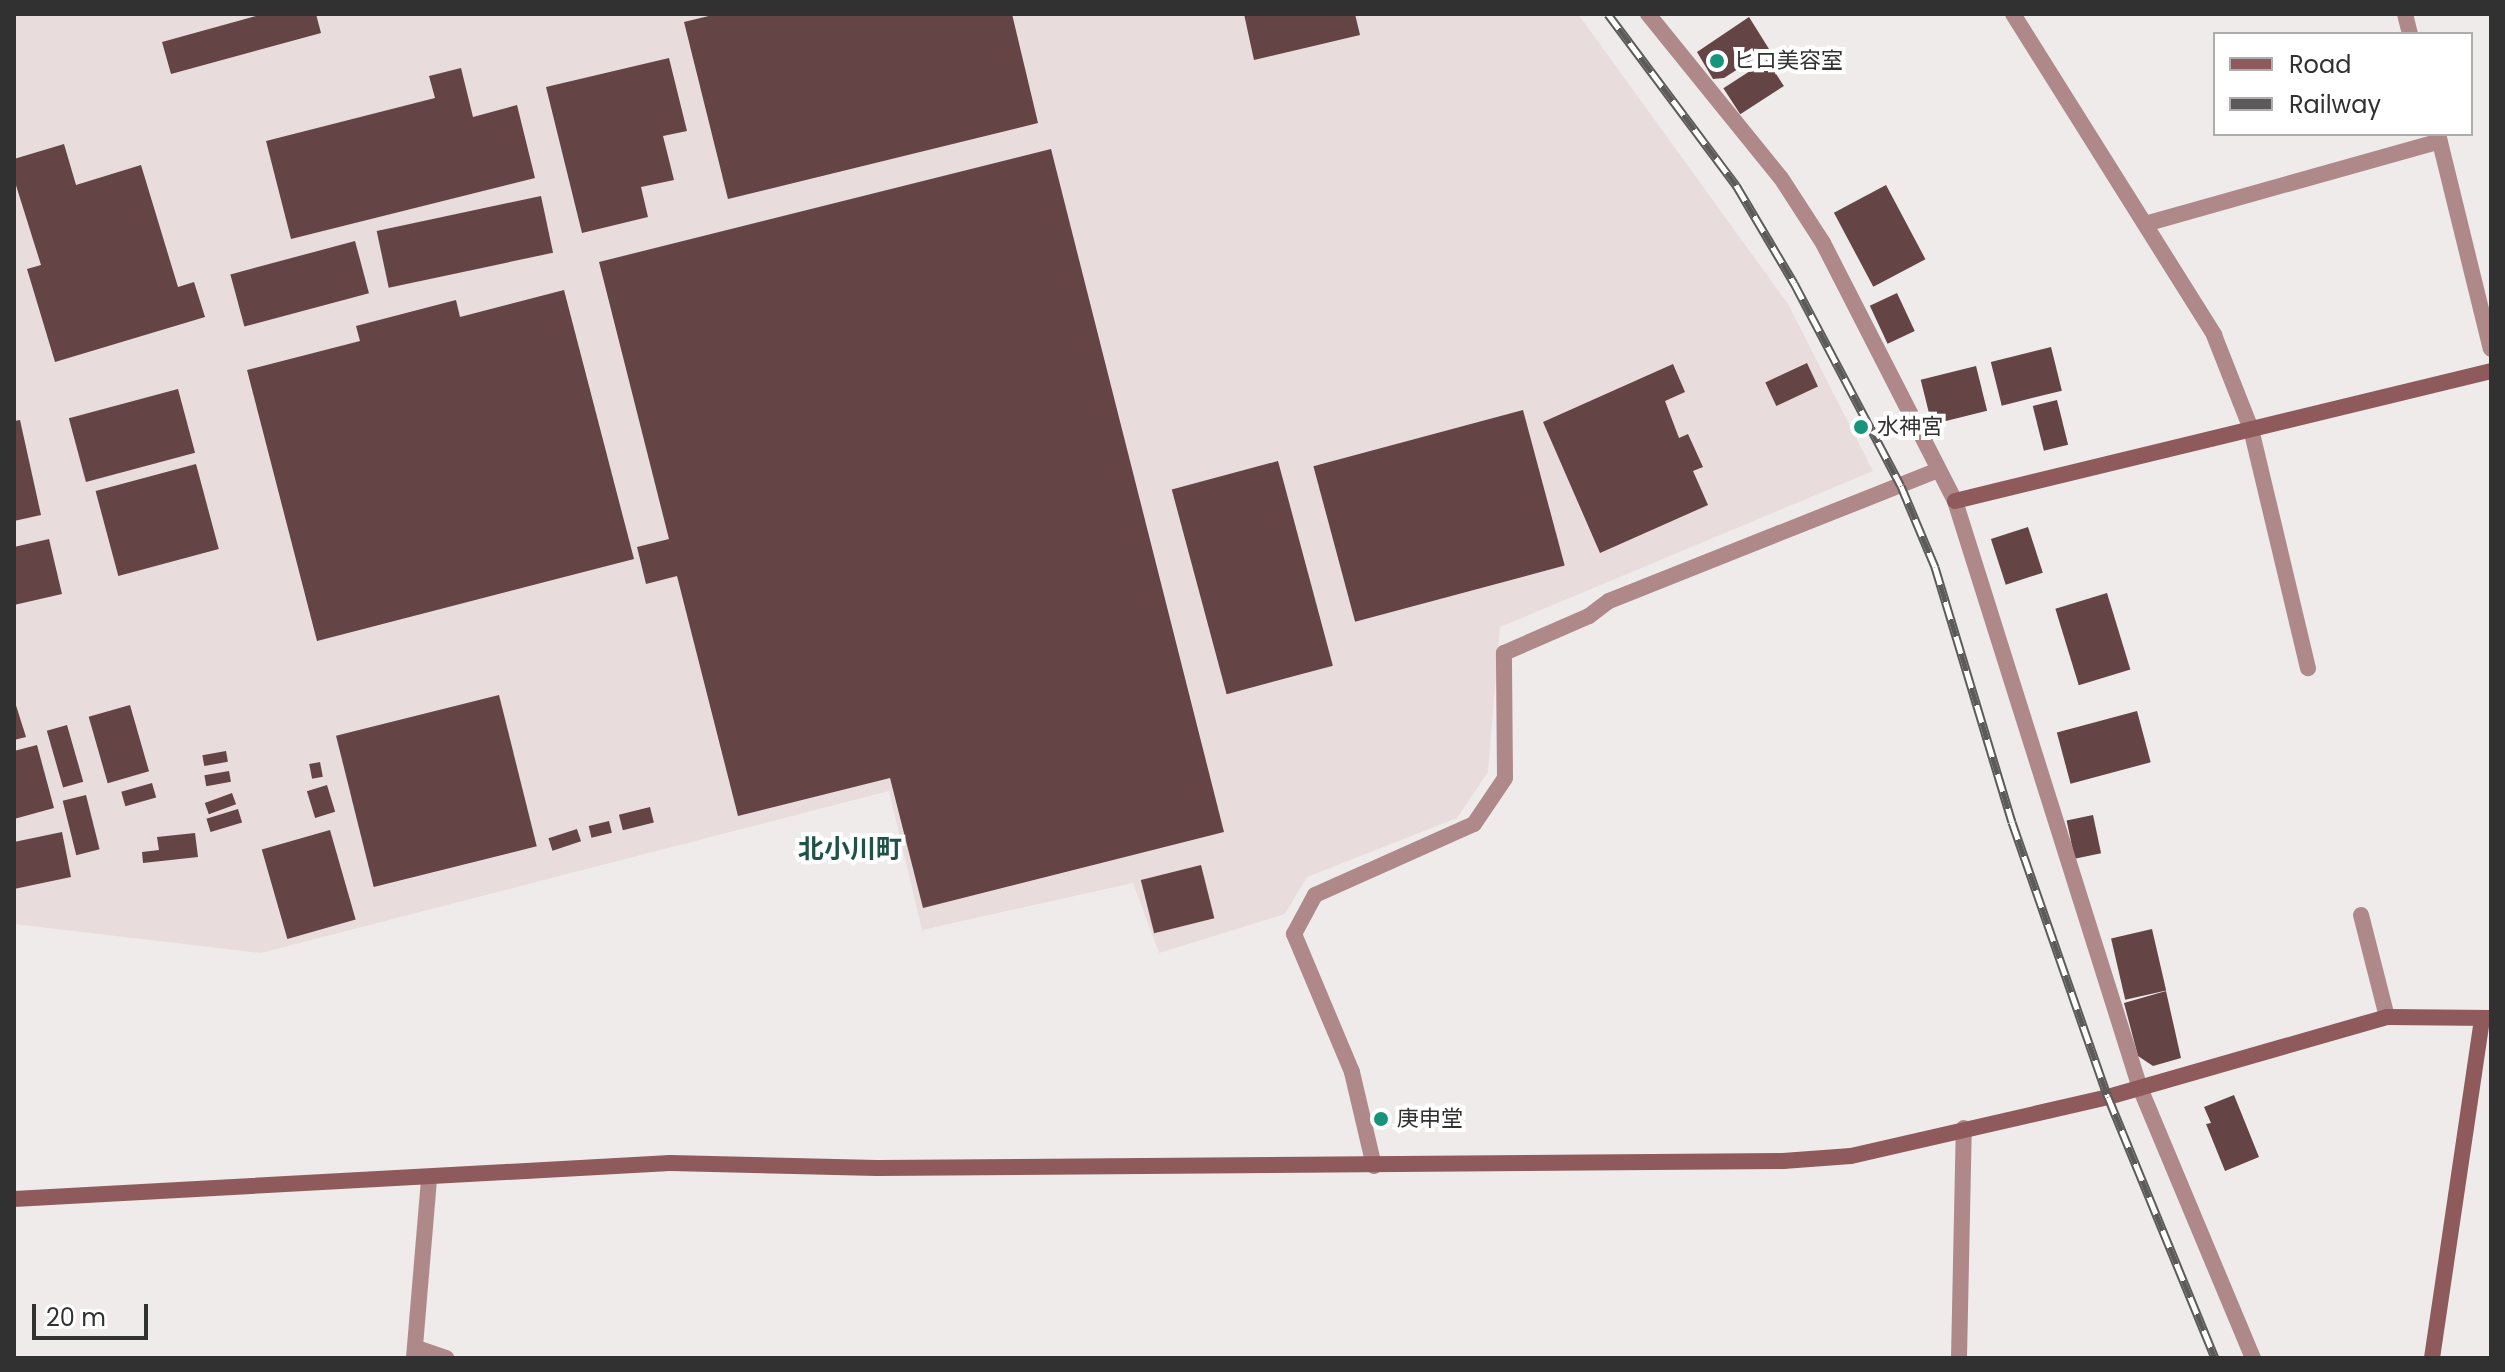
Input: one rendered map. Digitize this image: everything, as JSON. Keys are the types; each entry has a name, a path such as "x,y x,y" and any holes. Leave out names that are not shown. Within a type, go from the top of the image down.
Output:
{"street":[{"path":"1648,14 1781,178 1823,243 1936,471 1955,501 2140,1088 2253,1358"},
{"path":"2013,14 2214,335 2251,429 2308,668"},
{"path":"2145,224 2439,138 2491,349"},
{"path":"1955,501 2491,371"},
{"path":"1374,1166 1352,1072 1294,934 1315,895 1474,824 1505,778 1504,653 1609,601 1936,471"},
{"path":"2361,915 2387,1017"},
{"path":"14,1199 429,1179 670,1163 1374,1166 1783,1161 1851,1156 2140,1088 2387,1017 2487,1019 2432,1358"},
{"path":"1959,1358 1964,1128"},
{"path":"429,1179 416,1353 446,1358"}],"shaded area":[{"path":"14,14 1578,14 1788,304 1873,471 1500,627 1488,772 1457,818 1307,877 1285,914 1159,953 1133,883 922,930 889,791 261,953 14,924"}],"building":[{"path":"263,14 316,14 321,33 171,74 162,42"},
{"path":"717,14 1012,14 1038,123 728,199 684,22"},
{"path":"1244,14 1355,14 1360,35 1254,60"},
{"path":"1749,17 1769,49 1724,78 1713,79 1697,52"},
{"path":"669,58 687,131 663,136 674,180 641,187 648,217 582,233 546,87"},
{"path":"1767,60 1784,86 1740,114 1723,88"},
{"path":"461,68 473,117 517,105 535,178 291,239 266,141 435,98 429,76"},
{"path":"64,144 76,185 141,165 178,287 194,282 205,317 55,362 27,269 41,265 14,179 14,159"},
{"path":"1051,149 1224,832 923,908 890,778 738,816 677,576 646,584 637,547 669,539 599,262"},
{"path":"1886,185 1925,259 1873,287 1834,213"},
{"path":"541,196 553,253 389,288 377,231"},
{"path":"355,241 369,293 244,327 230,274"},
{"path":"564,290 634,559 317,641 247,370 360,341 356,326 456,300 460,317"},
{"path":"1897,293 1915,331 1888,344 1870,306"},
{"path":"2051,347 2062,391 2002,406 1991,362"},
{"path":"1807,363 1818,387 1776,406 1765,382"},
{"path":"1673,364 1685,392 1665,401 1679,438 1688,434 1703,467 1693,471 1708,505 1600,553 1543,422"},
{"path":"1976,366 1987,411 1932,424 1921,380"},
{"path":"178,389 195,453 86,482 69,418"},
{"path":"2057,400 2068,445 2044,451 2033,406"},
{"path":"1523,410 1565,566 1355,622 1313,466"},
{"path":"20,420 41,515 14,521 14,421"},
{"path":"1278,461 1333,666 1227,694 1172,489"},
{"path":"196,464 219,549 118,576 96,491"},
{"path":"2028,527 2043,573 2006,585 1991,539"},
{"path":"49,539 62,594 14,605 14,547"},
{"path":"2107,593 2130,670 2079,685 2055,609"},
{"path":"499,695 537,846 374,887 336,736"},
{"path":"14,699 26,737 14,740"},
{"path":"130,705 149,771 108,783 89,717"},
{"path":"2137,711 2151,762 2071,784 2057,732"},
{"path":"67,725 83,782 63,788 47,731"},
{"path":"37,745 54,808 14,819 14,751"},
{"path":"226,751 228,762 204,766 202,755"},
{"path":"320,762 323,777 312,779 309,764"},
{"path":"229,771 231,782 206,786 204,775"},
{"path":"152,783 156,797 125,806 121,792"},
{"path":"327,785 335,812 315,818 307,791"},
{"path":"232,793 236,804 209,814 205,803"},
{"path":"86,795 100,849 76,855 63,801"},
{"path":"650,807 654,823 623,830 619,815"},
{"path":"238,809 242,822 211,832 206,819"},
{"path":"2093,815 2101,853 2075,859 2067,821"},
{"path":"609,821 612,833 592,838 589,826"},
{"path":"577,829 581,841 552,851 548,838"},
{"path":"330,830 356,919 287,939 262,850"},
{"path":"62,832 71,877 14,889 14,842"},
{"path":"195,833 198,857 143,863 142,852 159,850 157,837"},
{"path":"1201,865 1214,918 1154,933 1141,880"},
{"path":"2152,929 2166,990 2125,1000 2111,938"},
{"path":"2166,991 2181,1058 2153,1066 2138,1056 2124,1003"},
{"path":"2234,1095 2259,1157 2225,1171 2206,1124 2211,1123 2204,1107"}],"railway":[{"path":"1608,14 1736,185 1794,283 1901,486 1935,567 2012,822 2108,1097 2215,1358"}],"place":[{"name":"ヒロ美容室","path":"1717,61"},
{"name":"水神宮","path":"1861,427"},
{"name":"庚申堂","path":"1381,1119"}],"district":[{"name":"北小川町","path":"850,850"}]}
